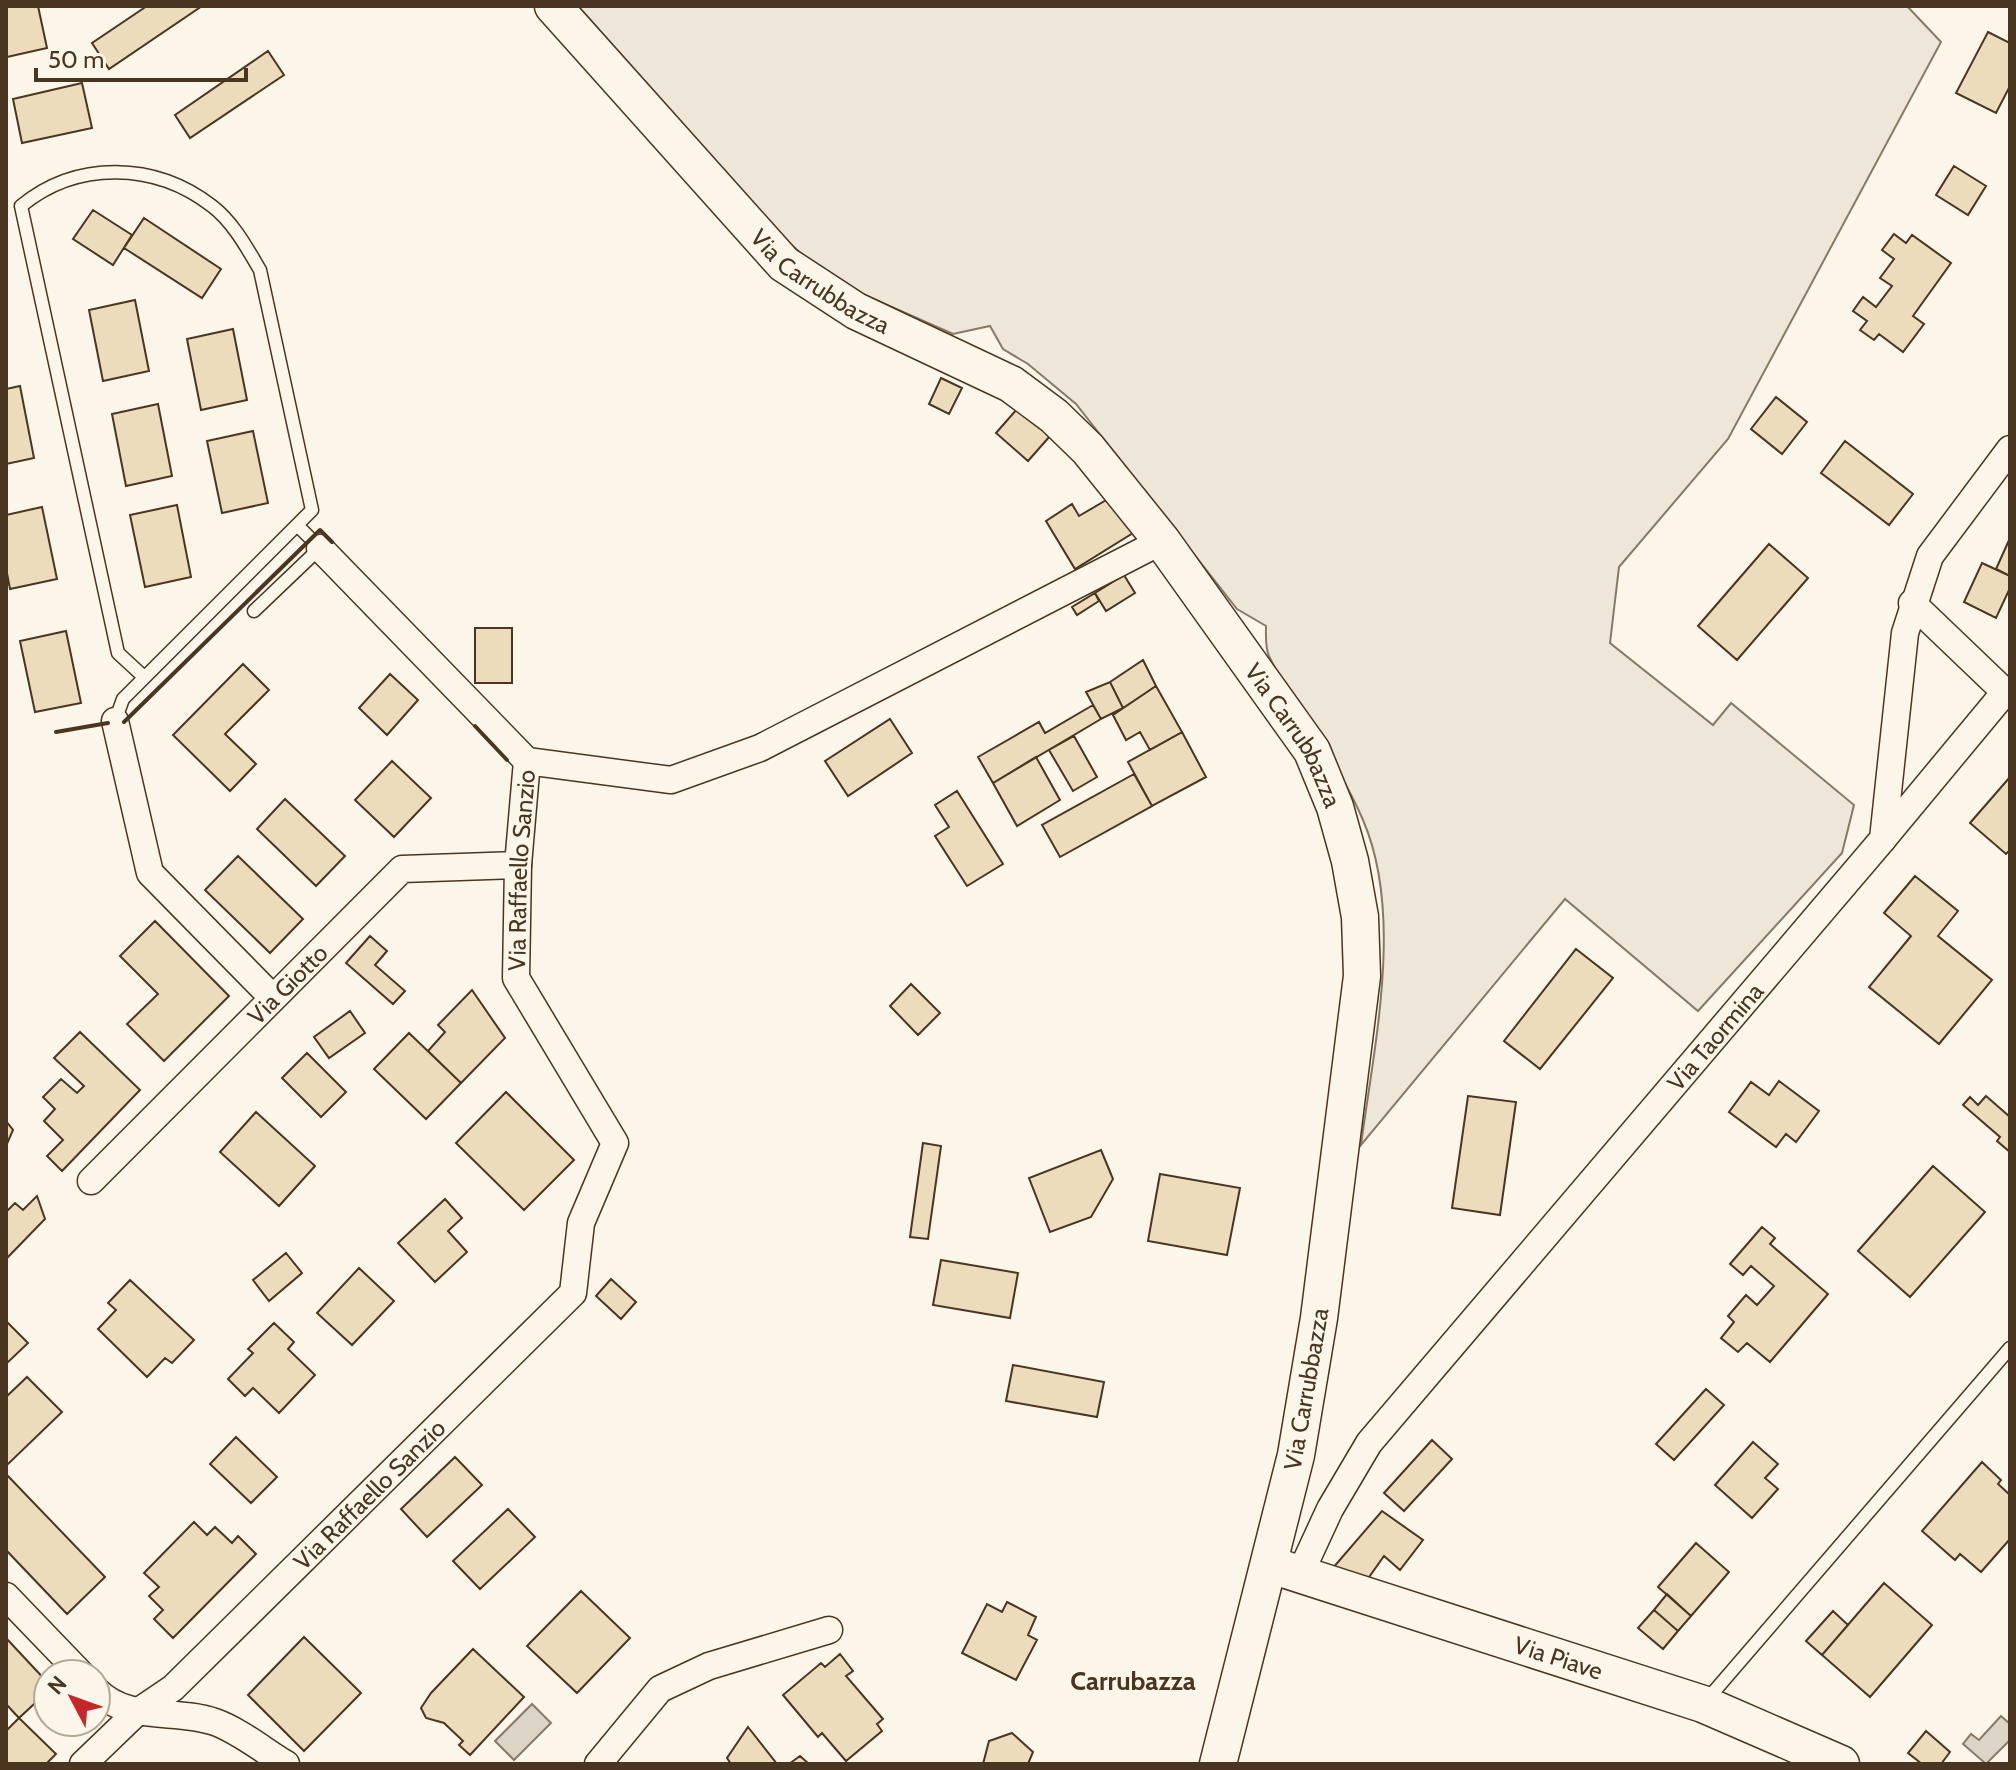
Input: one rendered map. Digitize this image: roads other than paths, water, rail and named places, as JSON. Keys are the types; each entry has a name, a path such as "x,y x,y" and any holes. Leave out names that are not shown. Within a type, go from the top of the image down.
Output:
{"main road":[{"name":"Via Carrubbazza","path":"553,6 784,264 856,311 1011,384 1054,416 1088,449 1162,541 1312,751 1335,807 1350,861 1360,917 1362,976 1319,1318 1296,1455 1285,1569 1218,1764"},
{"name":"Via Piave","path":"1285,1569 1703,1704 1841,1764"}],"street":[{"path":"1883,839 1905,633 1912,603 1930,556 2010,449"},
{"name":"Via Raffaello Sanzio","path":"83,1764 136,1713 173,1688 573,1293 581,1223 615,1143 516,978 518,865 527,761 671,780 760,748 1162,541"},
{"path":"320,548 527,761"},
{"name":"Via Taormina","path":"1285,1569 1330,1509 1369,1443 2005,692 1912,603"},
{"path":"115,721 150,873 273,998"},
{"name":"Via Giotto","path":"91,1181 402,869 518,865"},
{"path":"6,1596 66,1658"},
{"path":"598,1764 660,1689 709,1666 829,1630"},
{"path":"112,1702 136,1713 184,1714 218,1723 286,1764"}],"lane":[{"path":"115,721 123,699 312,510 260,270 241,238 214,208 184,188 150,175 120,170 75,177 42,188 21,206 118,653 144,677"},
{"path":"254,611 320,548 297,525"},
{"path":"1703,1704 2010,1348"}],"district":[{"name":"Carrubazza","path":"1133,1681"}]}
